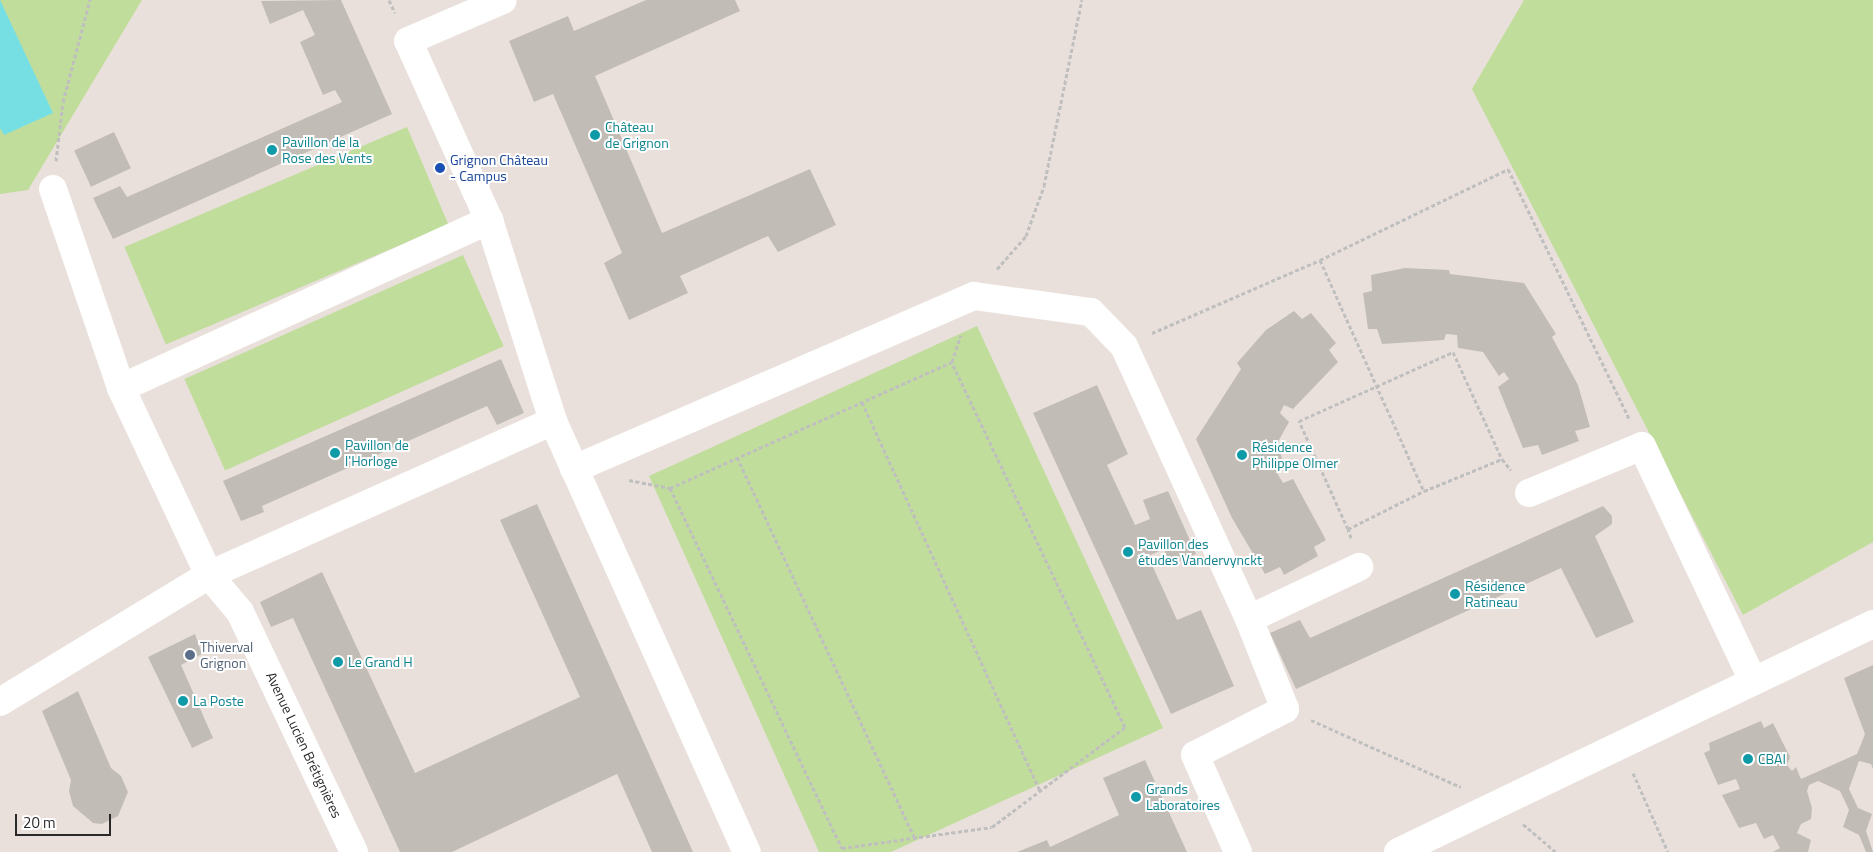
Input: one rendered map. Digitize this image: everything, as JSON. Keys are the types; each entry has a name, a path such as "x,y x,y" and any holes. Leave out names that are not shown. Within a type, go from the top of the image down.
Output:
{"street":[{"path":"503,0 408,42 489,220 553,421 747,852"},
{"name":"Avenue Lucien Brétignières","path":"53,189 121,388 209,575 240,612 354,852"},
{"path":"121,388 489,220"},
{"path":"574,469 974,296 1091,312 1124,346 1248,619 1286,709 1195,754 1238,852"},
{"path":"0,702 209,575 553,421"},
{"path":"1529,493 1642,446 1754,681"},
{"path":"1248,619 1360,568"},
{"path":"1398,852 1873,624"}],"path":[{"path":"53,189 63,102 90,0"},
{"path":"670,488 842,848 992,827 1125,727 952,362 974,296 1026,236 1044,186 1082,0"},
{"path":"1124,346 1320,260 1508,169 1642,446"},
{"path":"1320,260 1378,385 1424,491"},
{"path":"1360,568 1348,529 1299,421 1378,385 1453,352 1502,459 1529,493"},
{"path":"622,478 670,488 952,362"},
{"path":"862,402 1040,790"},
{"path":"737,457 914,838"},
{"path":"1348,529 1424,491 1502,459"},
{"path":"1286,709 1500,804 1556,852"},
{"path":"1621,745 1668,852"}],"green space":[{"path":"0,0 142,0 28,190 0,194"},
{"path":"1524,0 1873,0 1873,542 1743,615 1472,89"},
{"path":"407,127 448,225 166,345 124,247"},
{"path":"463,255 504,346 225,470 184,379"},
{"path":"977,326 1163,728 891,852 819,852 649,476"}],"water":[{"path":"0,0 53,113 4,135 0,128"}],"building":[{"name":"Pavillon de la Rose des Vents","path":"341,0 392,114 113,239 93,198 120,186 127,197 342,102 335,90 323,95 300,42 315,35 303,10 270,24 261,1"},
{"name":"Château de Grignon","path":"646,0 735,0 740,11 595,76 662,233 810,169 836,225 778,252 768,236 680,276 688,293 629,320 604,263 622,253 553,94 534,102 509,41 568,16 574,31"},
{"path":"114,132 131,168 91,187 74,151"},
{"path":"1405,268 1449,270 1450,274 1524,283 1556,334 1552,337 1578,385 1590,427 1575,431 1579,441 1542,455 1538,445 1523,448 1498,387 1509,379 1504,372 1499,376 1483,352 1458,348 1457,335 1446,334 1444,340 1382,344 1377,329 1368,329 1363,293 1372,291 1371,275"},
{"name":"Résidence Philippe Olmer","path":"1294,311 1302,319 1311,313 1336,343 1329,350 1338,362 1293,409 1284,405 1280,413 1289,422 1278,442 1284,468 1277,473 1283,483 1293,479 1326,540 1314,547 1318,556 1284,575 1280,567 1265,574 1232,518 1196,439 1241,369 1237,363 1266,330"},
{"name":"Pavillon de l'Horloge","path":"501,359 524,413 497,425 487,406 262,506 264,512 241,521 223,481"},
{"name":"Pavillon des études Vandervynckt","path":"1097,385 1128,454 1107,465 1135,525 1150,519 1143,500 1168,491 1196,554 1171,565 1164,549 1148,556 1177,620 1201,610 1234,686 1171,714 1033,413"},
{"name":"Le Grand H","path":"537,504 693,852 652,852 617,774 452,852 400,852 293,618 271,627 260,602 322,572 415,773 580,697 500,520"},
{"name":"Résidence Ratineau","path":"1603,506 1612,516 1612,524 1595,536 1634,622 1596,638 1561,568 1296,689 1270,633 1300,620 1310,638"},
{"name":"La Poste","path":"195,634 202,654 181,665 213,738 192,748 148,657"},
{"name":"CBAI","path":"1873,665 1873,769 1871,764 1859,761 1849,789 1858,808 1872,814 1866,831 1873,852 1866,852 1859,835 1843,827 1849,810 1840,791 1818,781 1809,785 1807,791 1812,808 1811,819 1801,824 1797,833 1811,840 1808,852 1773,852 1780,848 1773,835 1764,839 1756,823 1739,828 1722,795 1740,789 1736,779 1718,785 1704,753 1710,750 1709,743 1761,721 1764,728 1773,723 1790,757 1787,765 1792,771 1796,767 1801,779 1857,754 1865,734 1844,678"},
{"path":"78,691 111,768 121,776 128,792 118,816 102,824 93,823 73,806 69,791 71,780 42,711"},
{"name":"Grands Laboratoires","path":"1145,760 1187,852 1017,852 1047,840 1050,847 1119,815 1103,778"}],"place":[{"name":"Château de Grignon","path":"595,135"},
{"name":"Pavillon de la Rose des Vents","path":"272,150"},
{"name":"Grignon Château - Campus","path":"440,168"},
{"name":"Pavillon de l'Horloge","path":"335,453"},
{"name":"Résidence Philippe Olmer","path":"1242,455"},
{"name":"Pavillon des études Vandervynckt","path":"1128,552"},
{"name":"Résidence Ratineau","path":"1455,594"},
{"name":"Thiverval Grignon","path":"190,655"},
{"name":"Le Grand H","path":"338,662"},
{"name":"La Poste","path":"183,701"},
{"name":"CBAI","path":"1748,759"},
{"name":"Grands Laboratoires","path":"1136,797"}]}
